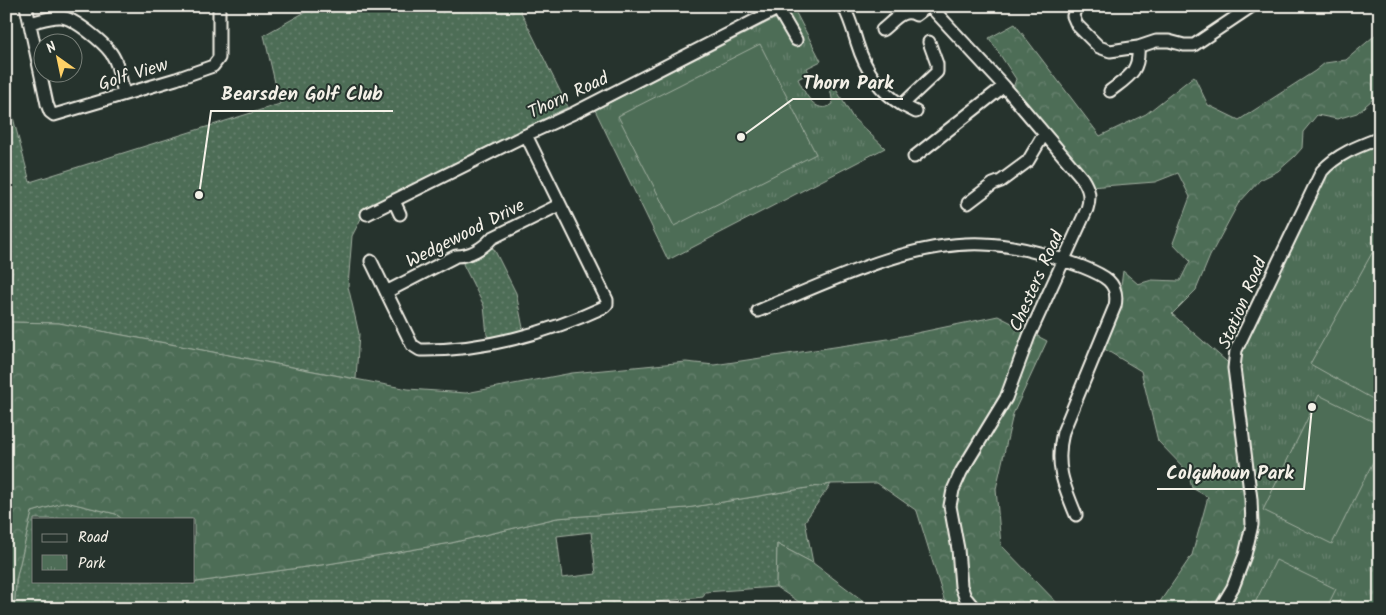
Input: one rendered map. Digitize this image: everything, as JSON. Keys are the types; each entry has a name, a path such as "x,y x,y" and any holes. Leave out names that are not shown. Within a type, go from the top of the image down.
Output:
{"street":[{"name":"Golf View","path":"26,6 39,72 50,112 54,115 213,66 219,58 219,6"},
{"path":"843,6 850,20 862,57 874,79 892,99 916,112"},
{"path":"882,30 901,13 909,12 917,18 929,6"},
{"name":"Chesters Road","path":"929,6 1004,86 1082,178 1088,186 1090,195 1087,209 1029,336 1006,398 961,472 953,490 950,506 958,549 961,586 965,597 975,609"},
{"path":"1076,6 1073,12 1074,21 1099,47 1110,51 1138,47 1156,41 1169,41 1184,46 1194,44 1203,40 1252,6"},
{"path":"780,8 796,40"},
{"name":"Thorn Road","path":"367,214 586,107 780,8"},
{"path":"30,23 58,17 69,18 112,54 124,94"},
{"path":"902,105 937,72 938,64 929,42"},
{"path":"1110,91 1134,71 1138,59 1138,47"},
{"path":"914,157 1004,86"},
{"path":"968,203 990,180 1001,181 1028,161 1044,134"},
{"path":"371,261 412,345 420,350 486,345 567,324 604,307 607,304 607,300 526,135"},
{"name":"Station Road","path":"1220,609 1233,587 1245,555 1252,525 1251,498 1234,368 1236,350 1322,171 1329,163 1349,150 1380,138"},
{"path":"394,201 400,214"},
{"name":"Wedgewood Drive","path":"386,292 456,256 464,256 485,246 492,238 560,205"},
{"path":"758,311 872,265 934,248 983,244 1038,252 1065,260 1106,278 1117,296 1115,306 1063,432 1059,448 1059,462 1064,485 1076,515"}],"green space":[{"path":"316,6 518,6 568,107 367,207 352,236 348,286 359,334 356,379 59,323 6,322 6,91 30,182 280,104 264,35"},
{"path":"794,9 821,61 807,68 809,73 798,79 807,96 816,105 827,107 833,104 830,88 834,86 853,118 885,148 668,260 595,110"},
{"path":"1015,24 1100,136 1146,114 1194,76 1208,105 1239,120 1325,63 1346,60 1380,31 1380,93 1357,113 1337,119 1317,115 1303,132 1302,148 1278,171 1260,180 1238,204 1210,256 1196,290 1172,314 1234,368 1248,444 1259,523 1220,609 1155,609 1192,555 1208,497 1192,488 1188,472 1158,441 1141,371 1101,347 1119,300 1123,271 1138,284 1152,280 1180,281 1190,261 1173,243 1190,197 1178,173 1155,182 1090,187 1011,94 1016,79 989,38"},
{"path":"760,44 816,154 674,226 618,116"},
{"path":"1380,143 1380,609 1229,609 1242,584 1259,523 1239,369 1243,347 1318,183 1338,161"},
{"path":"491,248 494,249 516,293 523,328 520,331 490,339 487,335 484,306 463,264 465,260"},
{"path":"1372,253 1380,257 1380,403 1310,364"},
{"path":"998,316 1047,341 1013,414 996,489 1001,545 1063,609 947,609 917,511 877,483 831,484 687,508 557,518 451,543 328,564 182,584 180,582 195,582 195,518 121,518 116,514 66,502 32,512 16,580 14,609 6,609 6,322 59,323 408,389 466,393 572,373 686,362 714,365 888,339"},
{"path":"1319,395 1380,425 1380,448 1332,544 1263,510"},
{"path":"831,484 805,521 813,563 777,544 776,587 705,592 703,597 592,609 14,609 17,576 32,512 66,502 116,514 121,518 32,518 32,582 180,582 182,584 328,564 451,543 557,518 687,508","holes":["591,532 596,574 562,578 557,536"]},
{"path":"777,544 813,563 874,609 810,609 776,587"},
{"path":"1276,560 1336,589 1326,609 1252,609"},
{"path":"1340,600 1359,609 1336,609"}],"place":[{"name":"Thorn Park","path":"741,137"},
{"name":"Bearsden Golf Club","path":"199,195"},
{"name":"Colquhoun Park","path":"1312,407"}]}
